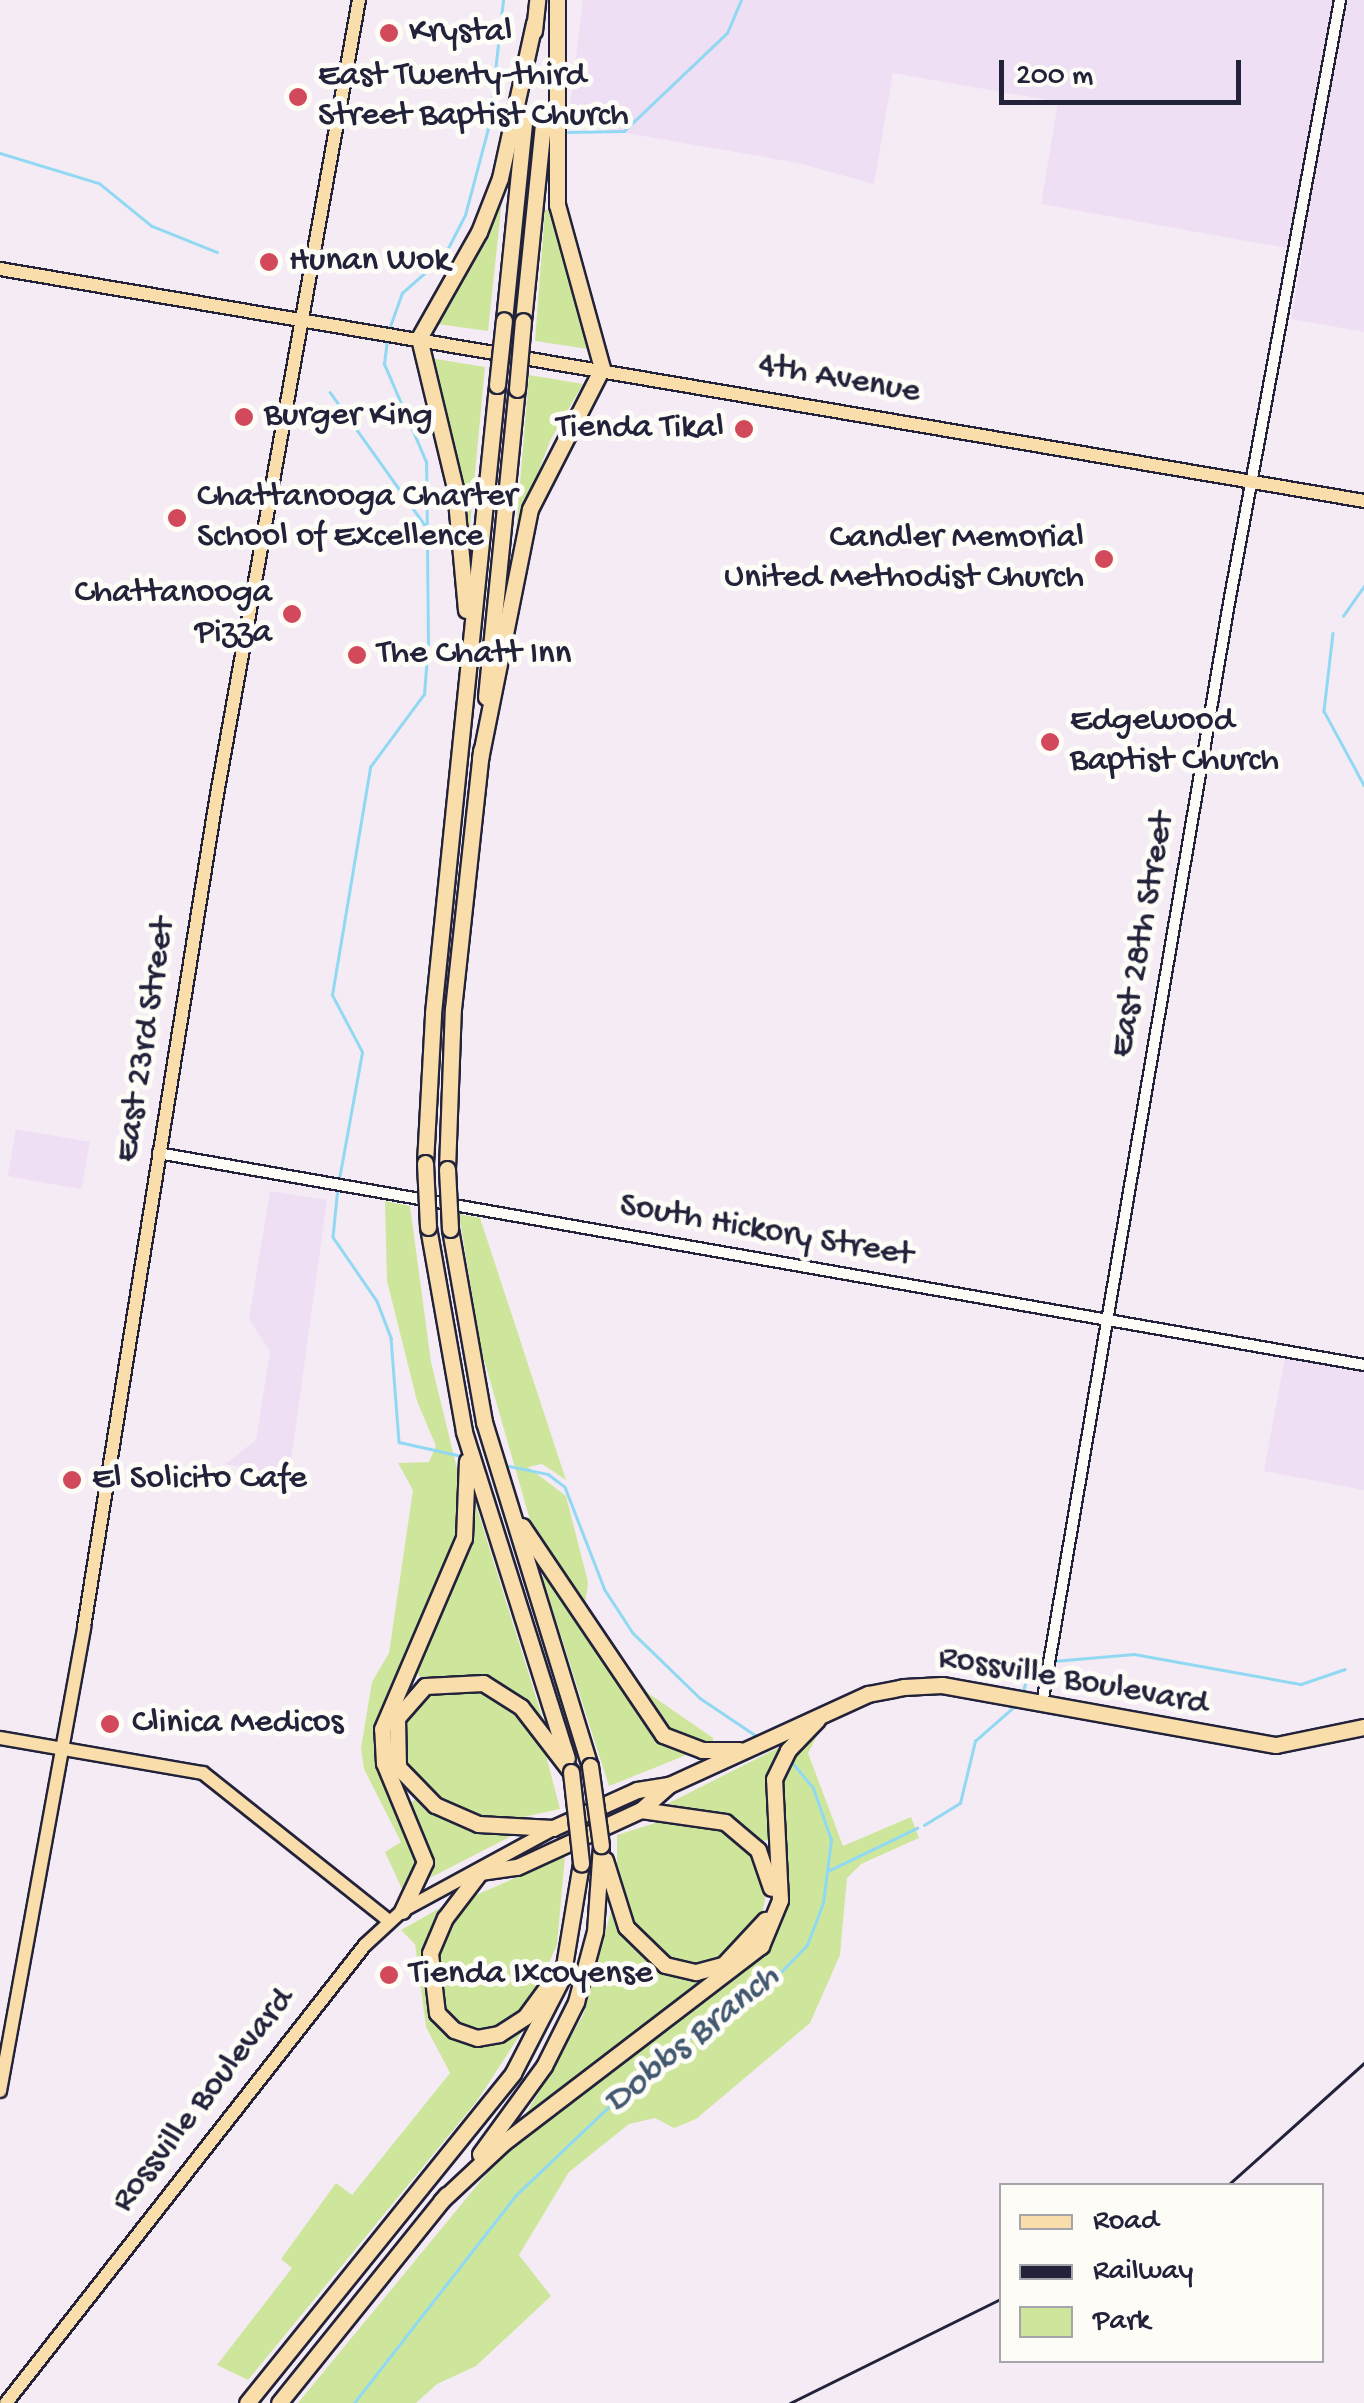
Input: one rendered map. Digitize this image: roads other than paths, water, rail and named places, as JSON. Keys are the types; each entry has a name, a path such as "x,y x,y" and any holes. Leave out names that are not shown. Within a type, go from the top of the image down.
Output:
{"highway":[{"path":"396,1916 425,1862 384,1763 382,1729 464,1538 470,1502 464,1432 428,1228 425,1163 433,1013 536,0"},
{"path":"556,0 453,1009 447,1169 450,1229 468,1356 508,1502 590,1766 601,1845 618,1908 642,1948 665,1965 696,1972 735,1957 758,1934 770,1901 770,1876 758,1850 712,1817 640,1810"},
{"path":"480,759 530,509 602,368 556,206 556,0"},
{"path":"468,660 462,531 420,338 480,232 500,178 534,22"},
{"path":"247,2403 495,2100 537,2034 570,1949 580,1862 571,1772 464,1432"},
{"path":"508,1502 663,1735 702,1750 759,1744"},
{"path":"553,1828 478,1824 427,1799 398,1767 397,1718 425,1686 483,1682 522,1707 571,1772"},
{"name":"Rossville Boulevard","path":"553,1828 637,1790 669,1785 868,1694 920,1685 1276,1744 1364,1727"},
{"path":"441,2201 502,2143 762,1946 780,1900 774,1779 788,1750 822,1715"},
{"name":"Rossville Boulevard","path":"480,1872 516,1867 640,1810 669,1785"},
{"path":"279,2403 544,2066 576,2002 596,1931 601,1845"},
{"path":"480,1872 444,1918 430,1953 432,2000 445,2023 476,2038 510,2028 540,2001 570,1949"}],"main road":[{"name":"East 23rd Street","path":"0,2091 63,1749 158,1153 359,0"},
{"name":"4th Avenue","path":"0,269 602,368 1364,501"},
{"path":"0,1738 203,1772 396,1916"},
{"name":"Rossville Boulevard","path":"6,2403 396,1916 553,1828"}],"street":[{"name":"East 28th Street","path":"1042,1704 1251,482 1340,0"},
{"name":"South Hickory Street","path":"158,1153 1364,1365"}],"waterway":[{"name":"Dobbs Branch","path":"388,332 402,293 444,256 465,215 489,125 503,0"},
{"path":"568,132 624,131 727,33 741,0"},
{"path":"0,153 99,183 152,226 217,252"},
{"name":"Dobbs Branch","path":"339,1179 362,1052 332,995 370,767 424,694 428,643 426,462 384,364 387,339"},
{"path":"330,392 430,532"},
{"path":"1343,616 1364,586"},
{"path":"1333,633 1324,711 1364,785"},
{"name":"Dobbs Branch","path":"338,1187 333,1237 377,1301 391,1338 399,1442 462,1456"},
{"name":"Dobbs Branch","path":"504,1465 548,1474 565,1487 605,1590 633,1633 700,1698 758,1737"},
{"path":"1053,1661 1134,1654 1301,1684 1345,1669"},
{"path":"1022,1694 1029,1671 1045,1664"},
{"path":"924,1825 960,1803 975,1741 1016,1705"},
{"name":"Dobbs Branch","path":"354,2403 515,2196 639,2078 686,2040 747,2007 807,1945 823,1903 831,1840 813,1788 789,1759"},
{"path":"828,1871 917,1828"}],"railway":[{"path":"1230,2183 1364,2063"},
{"path":"790,2403 999,2299"}],"place":[{"name":"Krystal","path":"389,33"},
{"name":"East Twenty-third Street Baptist Church","path":"298,97"},
{"name":"Hunan Wok","path":"269,262"},
{"name":"Burger King","path":"244,417"},
{"name":"Tienda Tikal","path":"744,429"},
{"name":"Chattanooga Charter School of Excellence","path":"177,518"},
{"name":"Candler Memorial United Methodist Church","path":"1104,559"},
{"name":"Chattanooga Pizza","path":"292,614"},
{"name":"The Chatt Inn","path":"357,655"},
{"name":"Edgewood Baptist Church","path":"1050,742"},
{"name":"El Solicito Cafe","path":"72,1480"},
{"name":"Clinica Medicos","path":"110,1724"},
{"name":"Tienda Ixcoyense","path":"389,1975"}]}
